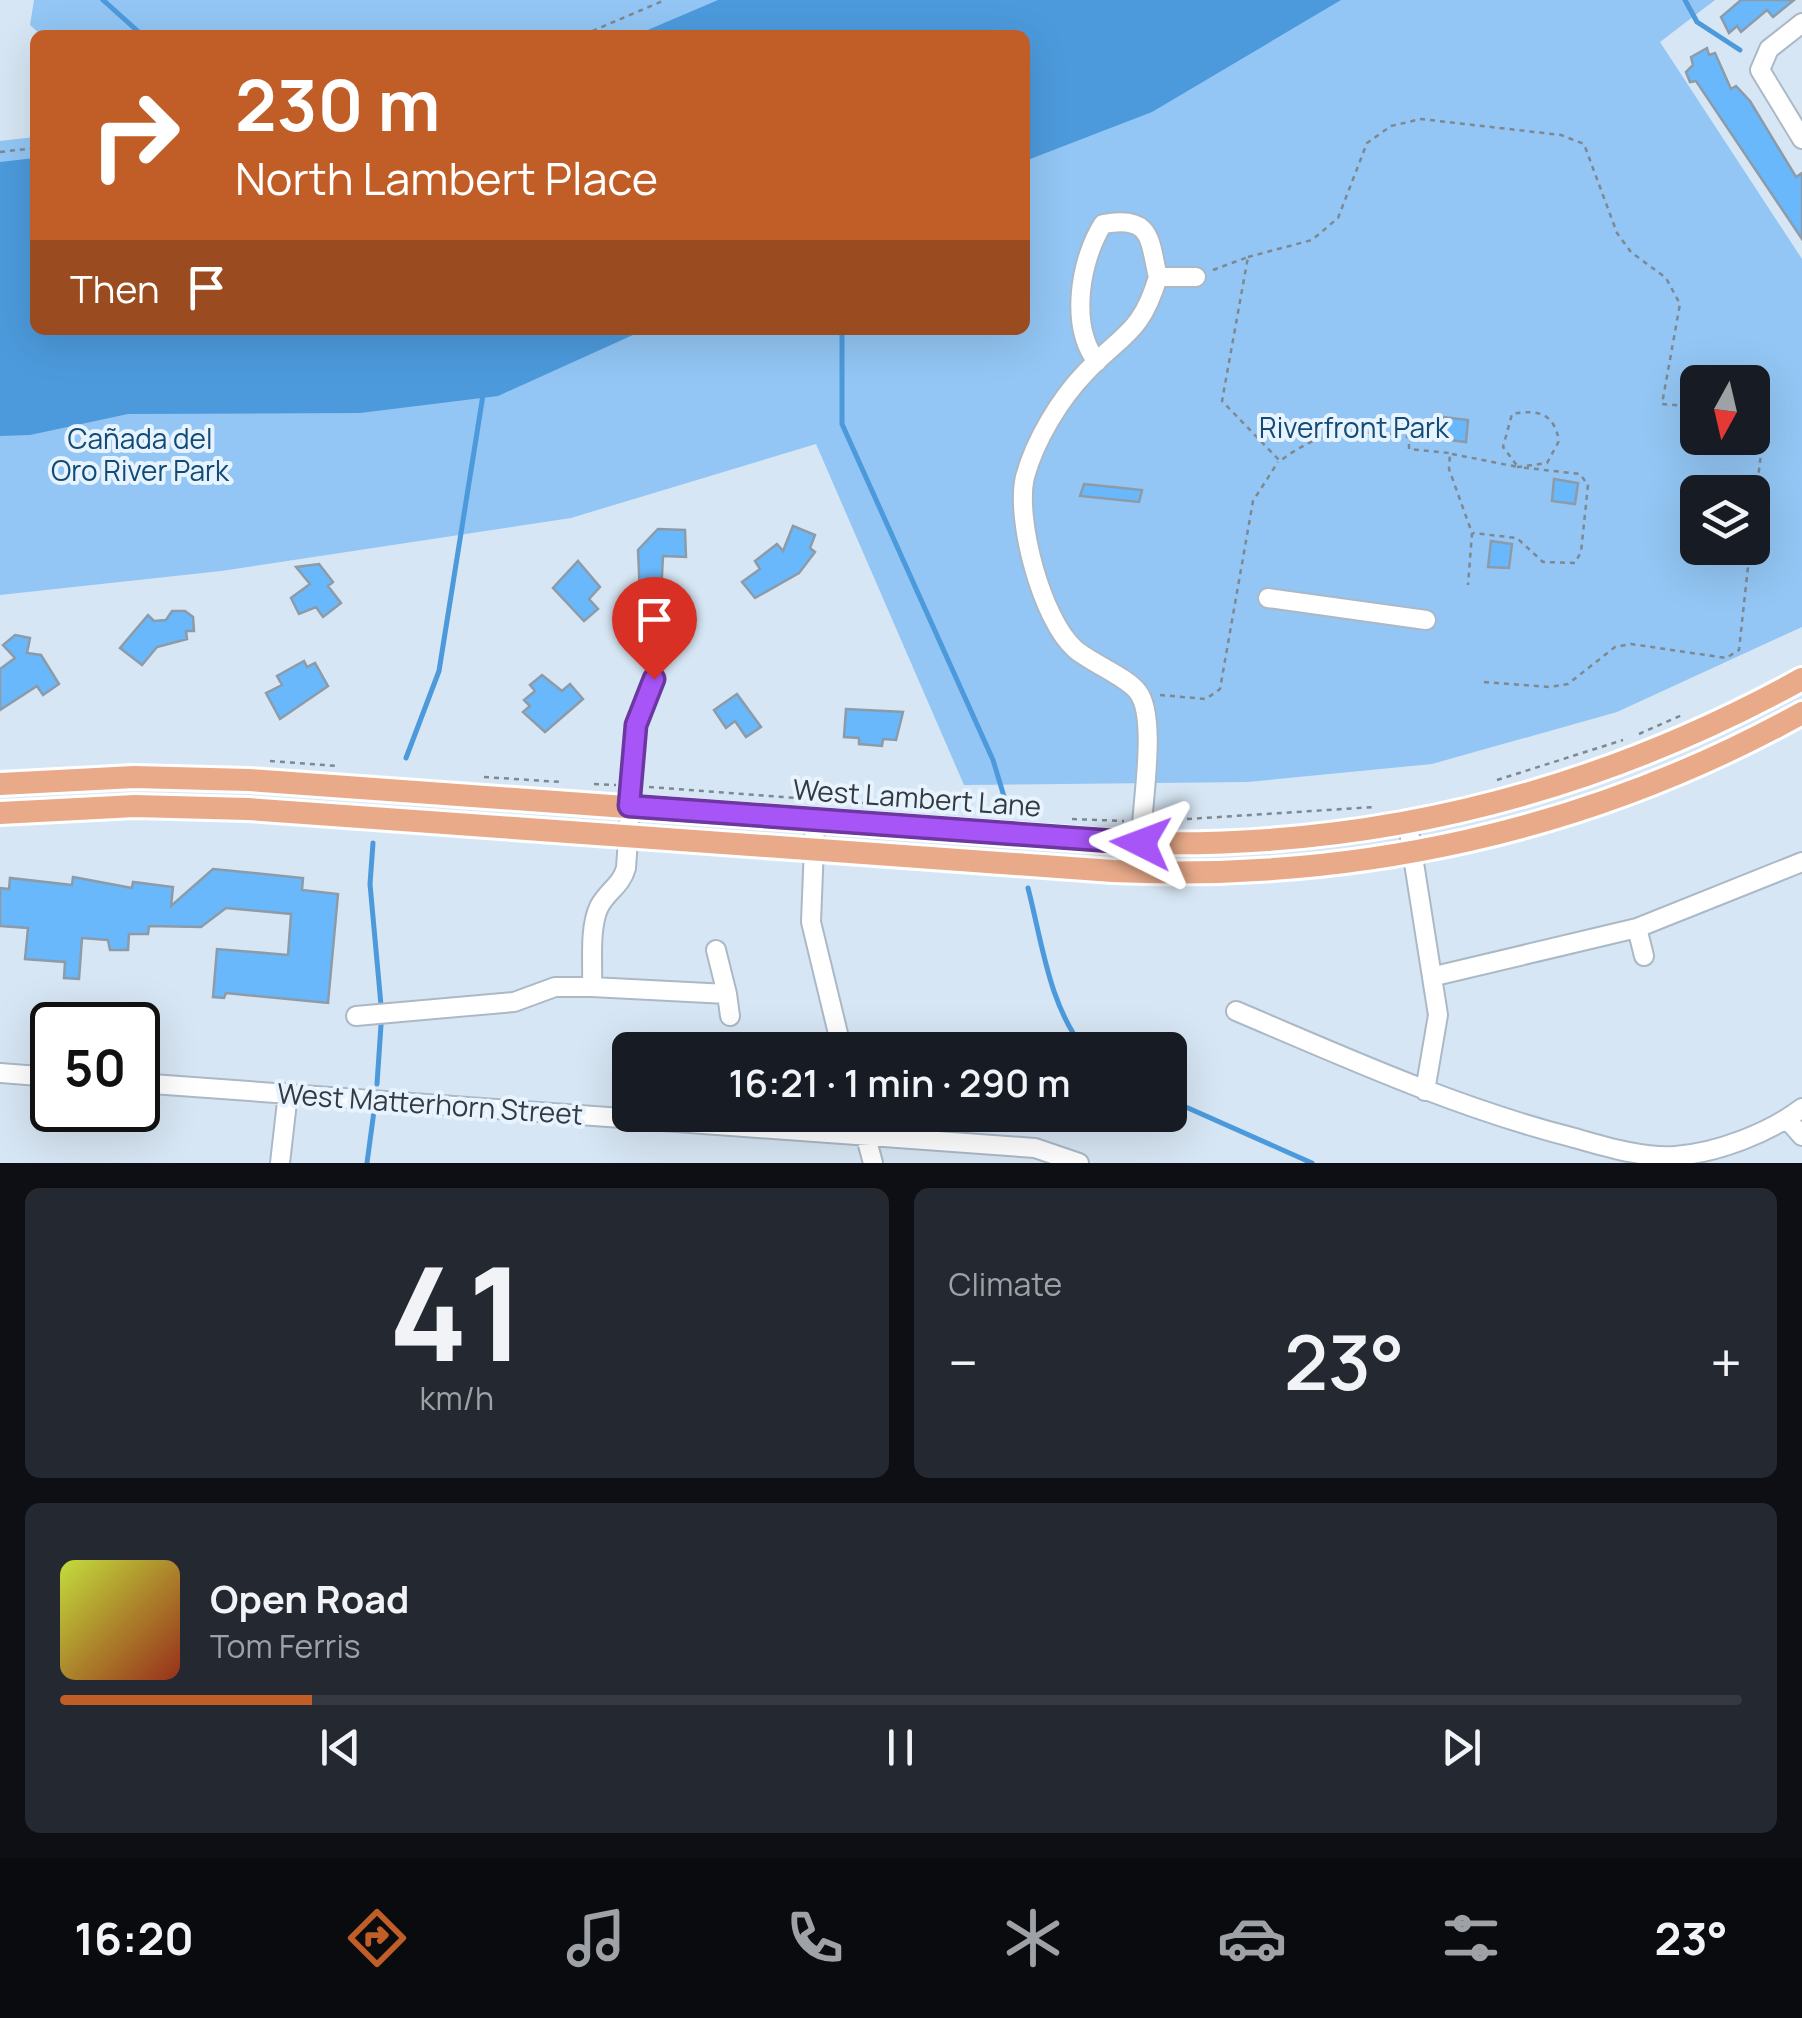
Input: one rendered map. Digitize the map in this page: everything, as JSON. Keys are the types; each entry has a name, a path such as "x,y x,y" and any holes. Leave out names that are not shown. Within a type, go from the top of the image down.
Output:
{"main road":[{"name":"West Lambert Lane","path":"0,784 207,778 1141,843 1288,840 1408,824 1518,800 1620,766 1715,726 1802,679"},
{"path":"0,813 188,806 1170,873 1318,867 1412,854 1508,833 1614,800 1728,752 1802,713"},
{"path":"0,799 46,796 70,780"}],"street":[{"path":"1802,23 1769,48 1756,67 1802,139"},
{"path":"1097,362 1081,326 1082,301 1088,259 1103,224 1117,222 1142,228 1152,243 1158,277 1150,302 1132,334 1074,385 1041,437 1025,478 1024,524 1046,600 1072,646 1138,693 1147,715 1141,843"},
{"path":"1158,277 1196,277"},
{"path":"1268,598 1426,620"},
{"path":"592,986 596,917 603,901 623,878 636,725 654,679"},
{"path":"815,821 811,922 838,1032"},
{"path":"1408,824 1435,976 1438,1030 1425,1090"},
{"path":"1435,976 1637,928 1802,862"},
{"path":"1637,928 1644,956"},
{"path":"716,950 730,1016"},
{"path":"356,1016 514,1002 555,987 727,994"},
{"path":"1236,1011 1484,1115 1625,1152 1675,1156 1728,1144 1794,1113 1802,1136"},
{"path":"0,1073 30,1075"},
{"name":"West Matterhorn Street","path":"160,1084 866,1139 1079,1163"},
{"path":"280,1163 288,1093"},
{"path":"864,1132 873,1163"}],"path":[{"path":"595,30 665,0"},
{"path":"1196,277 1248,257 1312,240 1338,218 1366,144 1391,126 1421,118 1561,135 1584,144 1617,233 1631,252 1666,278 1680,304 1662,404 1680,406"},
{"path":"0,152 30,149"},
{"path":"1248,257 1222,401 1280,460"},
{"path":"1532,410 1546,414 1556,426 1559,441 1554,457 1533,468 1518,467 1504,447 1512,414 1532,410"},
{"path":"1138,693 1206,700 1220,689 1253,502 1280,460 1328,434 1356,430 1410,437 1410,449 1580,474 1588,485 1581,552 1575,564 1543,562 1517,538 1472,533"},
{"path":"1450,453 1449,469 1467,510 1472,533 1468,585"},
{"path":"1484,682 1549,688 1568,684 1615,647 1631,644 1726,658 1738,650 1748,565"},
{"path":"1490,784 1628,739 1663,721 1694,712"},
{"path":"651,787 944,810"},
{"path":"1161,820 1378,807"},
{"path":"1062,819 1130,821"}],"green space":[{"name":"Riverfront Park","path":"34,0 1715,0 1660,42 1802,259 1802,627 1617,712 1432,764 1248,782 964,785 816,444 571,518 221,571 0,595 0,141 30,138 30,335 1030,335 1030,30 36,30 30,25"}],"shaded area":[{"path":"718,0 1341,0 1152,112 1030,159 1030,30 648,30"},
{"path":"30,159 30,335 633,335 498,396 360,413 128,414 30,435 0,436 0,162"}],"building":[{"path":"1741,0 1794,0 1773,17 1767,10 1741,32 1737,26 1729,33 1721,17"},
{"path":"1707,48 1709,55 1715,53 1731,89 1736,86 1750,101 1796,177 1802,173 1802,239 1696,81 1690,82 1686,72 1693,65 1691,57"},
{"path":"1443,417 1468,420 1466,442 1441,439"},
{"path":"1554,479 1578,483 1575,504 1552,501"},
{"path":"1084,484 1142,490 1139,502 1080,496"},
{"path":"793,526 815,535 810,548 815,552 799,573 755,598 742,582 760,569 755,561 777,544 783,551"},
{"path":"658,529 685,530 686,557 663,556 661,595 640,595 638,550"},
{"path":"1491,541 1512,544 1509,568 1488,567"},
{"path":"578,561 600,587 589,599 598,609 584,621 553,588"},
{"path":"319,564 333,582 328,586 341,603 323,617 316,607 299,614 291,598 310,584 296,567"},
{"path":"172,611 185,611 193,617 194,631 186,631 187,639 157,647 142,665 120,648 148,615 154,621 166,620"},
{"path":"15,635 30,638 27,653 41,655 59,684 43,695 37,686 0,710 0,669 15,658 3,645"},
{"path":"304,661 307,667 315,663 328,686 280,719 266,693 282,685 277,676"},
{"path":"542,675 562,691 570,684 583,699 545,732 523,712 530,706 524,700 535,691 530,685"},
{"path":"737,694 761,727 746,737 735,721 726,728 714,710"},
{"path":"846,709 903,712 896,740 883,739 882,746 859,744 859,738 844,737"},
{"path":"213,869 303,878 302,890 338,894 328,1003 226,993 224,998 213,997 217,949 288,955 291,914 226,908 201,927 149,926 148,934 129,934 128,950 110,950 108,940 82,938 79,979 64,978 65,962 25,959 28,928 0,926 0,888 9,889 10,878 72,885 73,877 132,888 133,882 173,887 171,906"}],"waterway":[{"path":"103,0 136,30"},
{"path":"1685,0 1697,22 1740,50"},
{"path":"842,335 842,424 993,760 1009,813"},
{"path":"406,758 439,671 483,395"},
{"path":"373,843 370,884 381,1005"},
{"path":"1028,888 1055,994 1072,1032"},
{"path":"377,1084 381,1025"},
{"path":"1187,1108 1312,1163"},
{"path":"367,1163 374,1111"}],"route":[{"path":"654,679 636,725 629,806 1141,843"}],"park label":[{"name":"Cañada del Oro River Park","path":"140,455"}]}
